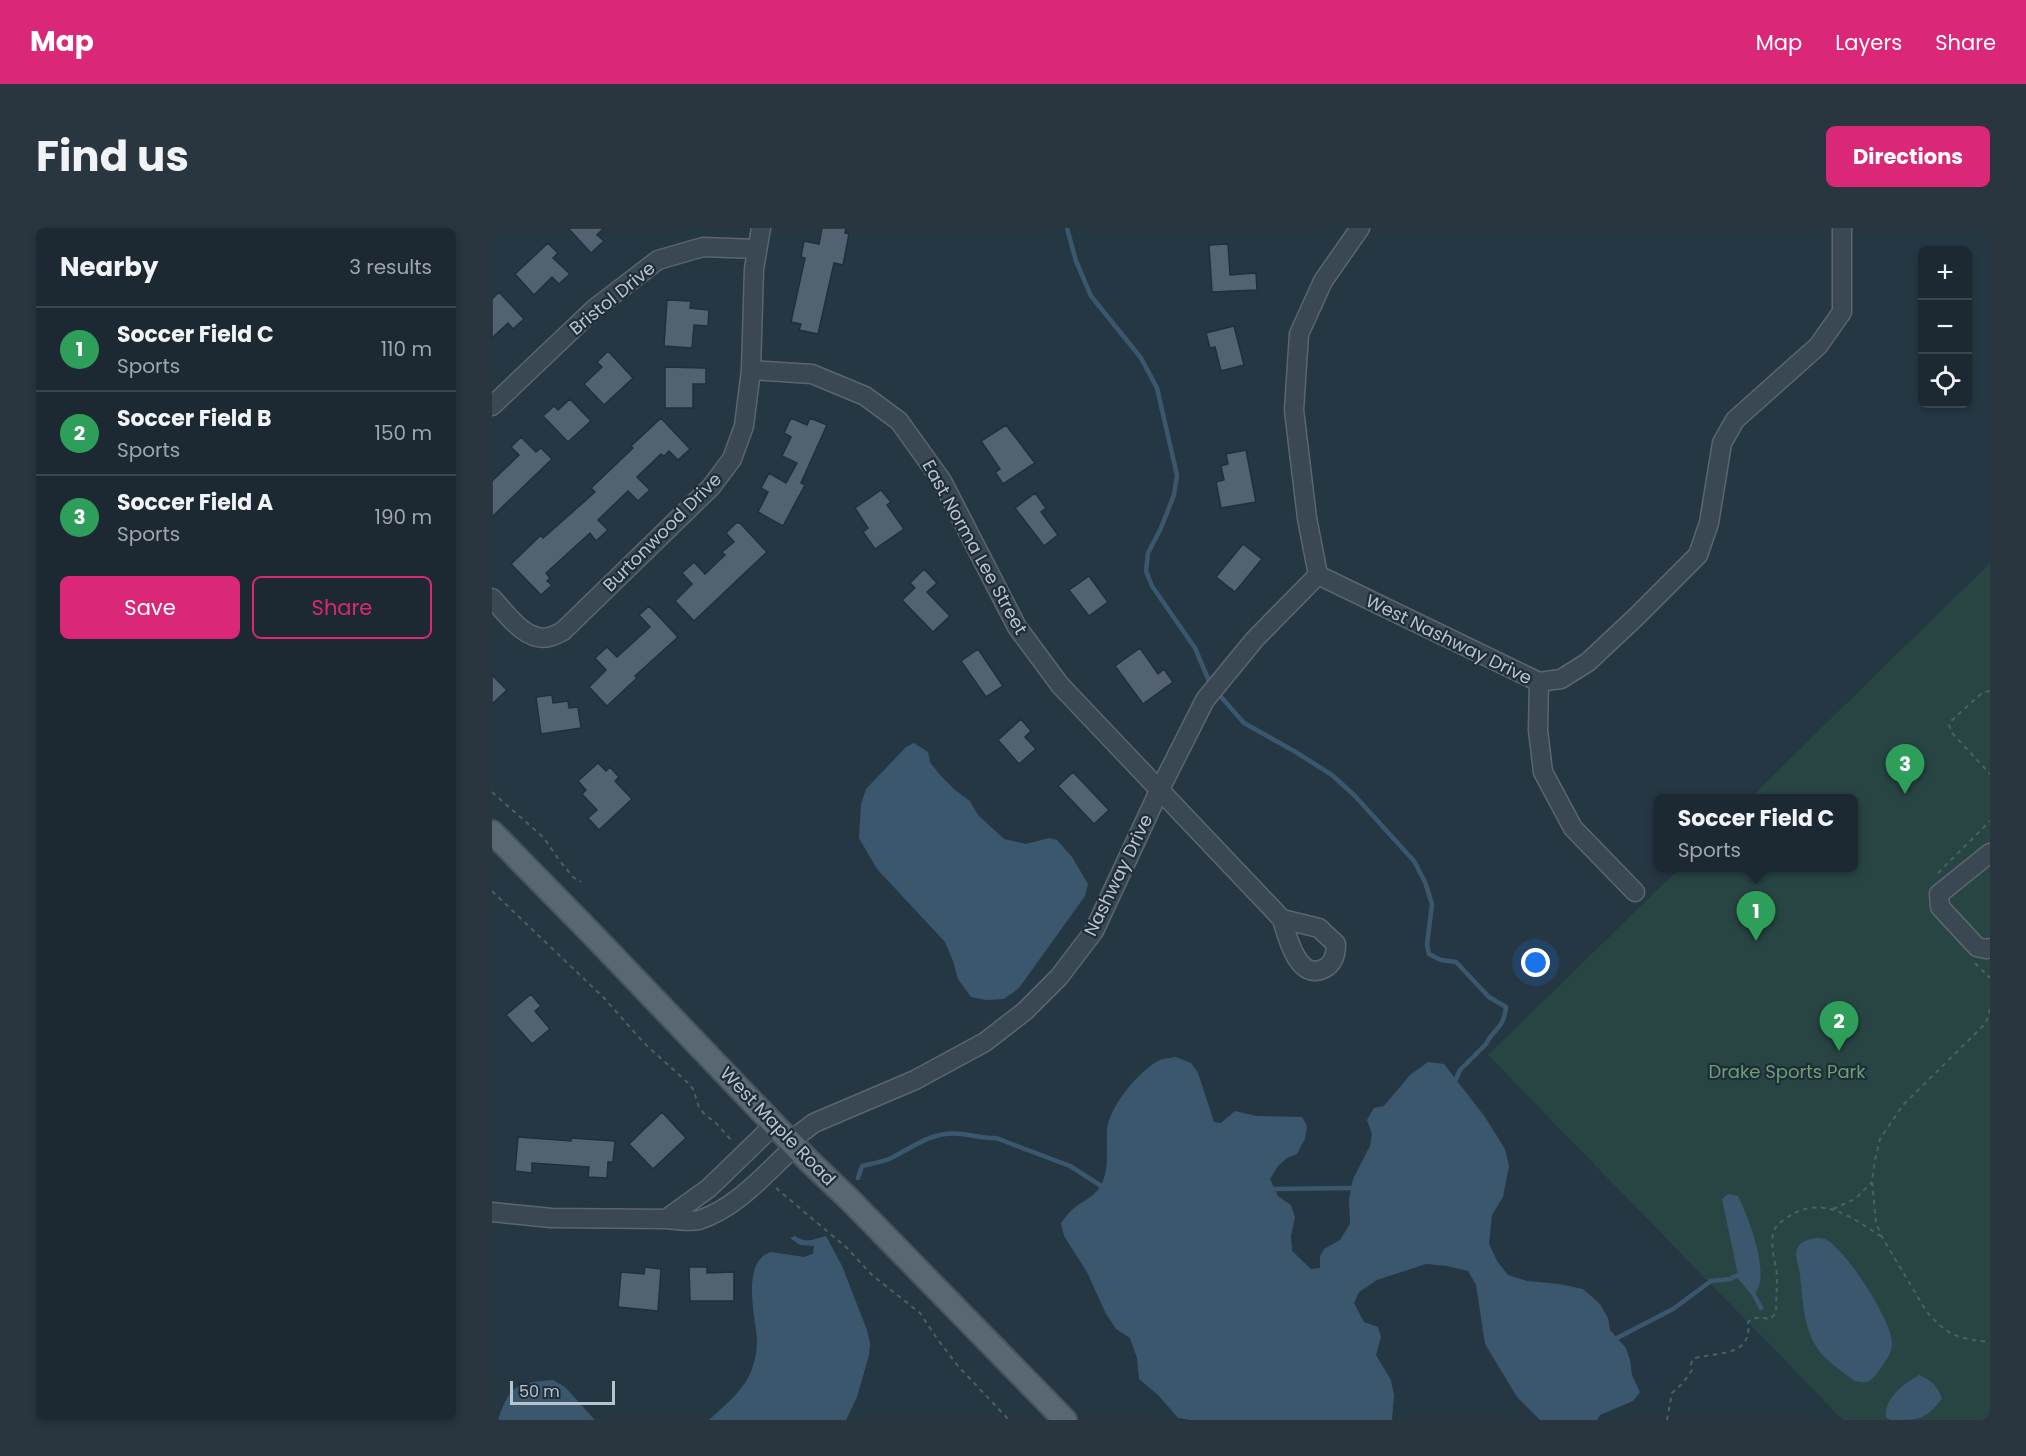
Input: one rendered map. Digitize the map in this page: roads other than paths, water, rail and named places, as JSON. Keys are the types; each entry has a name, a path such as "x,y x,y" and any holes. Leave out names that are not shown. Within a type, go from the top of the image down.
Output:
{"main road":[{"name":"West Maple Road","path":"492,832 1065,1420"}],"street":[{"name":"Burtonwood Drive","path":"492,598 532,637 549,638 563,631 711,488 732,459 744,426 751,370 754,269 761,228"},
{"path":"1317,575 1307,518 1294,410 1299,334 1323,281 1359,228"},
{"name":"West Nashway Drive","path":"1317,575 1539,682 1561,679 1588,662 1698,555 1709,523 1722,443 1734,420 1818,345 1842,312 1842,228"},
{"name":"Bristol Drive","path":"492,406 594,309 658,260 703,247 757,249"},
{"name":"East Norma Lee Street","path":"751,370 812,374 865,396 899,421 942,481 1017,627 1060,685 1282,919"},
{"name":"Nashway Drive","path":"787,1137 915,1080 985,1042 1024,1011 1059,977 1094,931 1159,791 1205,700 1255,639 1317,575"},
{"path":"1539,682 1538,730 1544,772 1573,828 1635,892"},
{"path":"1990,853 1939,894 1940,908 1977,947 1990,948"},
{"path":"666,1219 729,1171 787,1137"},
{"path":"492,1212 551,1218 697,1220 733,1202 787,1137"}],"water":[{"path":"914,743 928,752 930,762 939,774 970,801 978,815 1004,839 1026,844 1049,838 1057,840 1072,857 1088,884 1085,896 1019,988 1004,999 986,1000 971,997 958,979 945,942 877,869 859,838 861,804 866,789 906,747"},
{"path":"1176,1057 1191,1063 1198,1073 1214,1122 1221,1123 1235,1111 1256,1116 1302,1117 1307,1126 1305,1139 1297,1154 1287,1158 1278,1166 1270,1179 1278,1196 1291,1205 1295,1217 1291,1236 1292,1251 1311,1269 1320,1268 1320,1256 1324,1249 1340,1240 1350,1224 1349,1199 1353,1179 1370,1146 1372,1134 1367,1120 1374,1108 1384,1106 1410,1075 1428,1062 1444,1064 1485,1117 1505,1149 1509,1166 1503,1197 1492,1215 1489,1244 1497,1261 1508,1275 1527,1281 1583,1289 1600,1304 1608,1318 1610,1330 1626,1348 1632,1375 1640,1392 1633,1401 1600,1415 1597,1420 1540,1420 1517,1397 1485,1344 1476,1285 1468,1271 1426,1264 1377,1280 1359,1292 1354,1303 1364,1322 1378,1327 1381,1337 1376,1355 1391,1380 1394,1395 1392,1420 1191,1420 1178,1418 1158,1395 1139,1379 1137,1358 1130,1338 1116,1329 1105,1312 1087,1272 1064,1236 1061,1223 1071,1211 1092,1196 1104,1179 1107,1165 1107,1130 1119,1101 1150,1066 1160,1060"},
{"path":"1728,1194 1738,1196 1756,1244 1760,1283 1756,1292 1753,1293 1738,1275 1722,1199"},
{"path":"795,1236 806,1240 826,1236 842,1266 867,1330 870,1343 869,1355 857,1397 846,1420 709,1420 746,1382 754,1363 757,1338 752,1290 756,1266 762,1257 771,1252 804,1257 813,1254 814,1246 800,1245 790,1238"},
{"path":"1816,1238 1825,1239 1834,1245 1855,1270 1876,1303 1890,1333 1892,1347 1889,1355 1869,1381 1855,1381 1834,1366 1824,1357 1812,1340 1804,1313 1796,1252 1798,1246 1803,1242"},
{"path":"1919,1375 1934,1384 1942,1399 1926,1415 1909,1420 1890,1420 1886,1417 1888,1404 1901,1387"},
{"path":"553,1380 565,1387 595,1420 498,1420 507,1399 516,1388 531,1382"}],"waterway":[{"path":"1067,228 1076,261 1091,296 1141,358 1157,388 1177,475 1174,495 1148,553 1146,571 1152,586 1195,648 1209,681"},
{"path":"1222,698 1244,723 1332,775 1355,796 1414,861 1425,882 1432,904 1427,945 1429,954 1441,960 1456,962 1489,997 1506,1007 1501,1024 1486,1044 1460,1070 1453,1086"},
{"path":"858,1178 862,1166 889,1159 930,1138 945,1134 958,1134 996,1138 1070,1166 1106,1189"},
{"path":"1270,1189 1355,1188"},
{"path":"1617,1338 1673,1309 1711,1281 1730,1279 1738,1275 1753,1293 1761,1308"}],"place":[{"name":"Soccer Field A","path":"1905,794"},
{"name":"Soccer Field C","path":"1756,941"},
{"name":"Soccer Field B","path":"1839,1051"}],"park label":[{"name":"Drake Sports Park","path":"1787,1071"}]}
